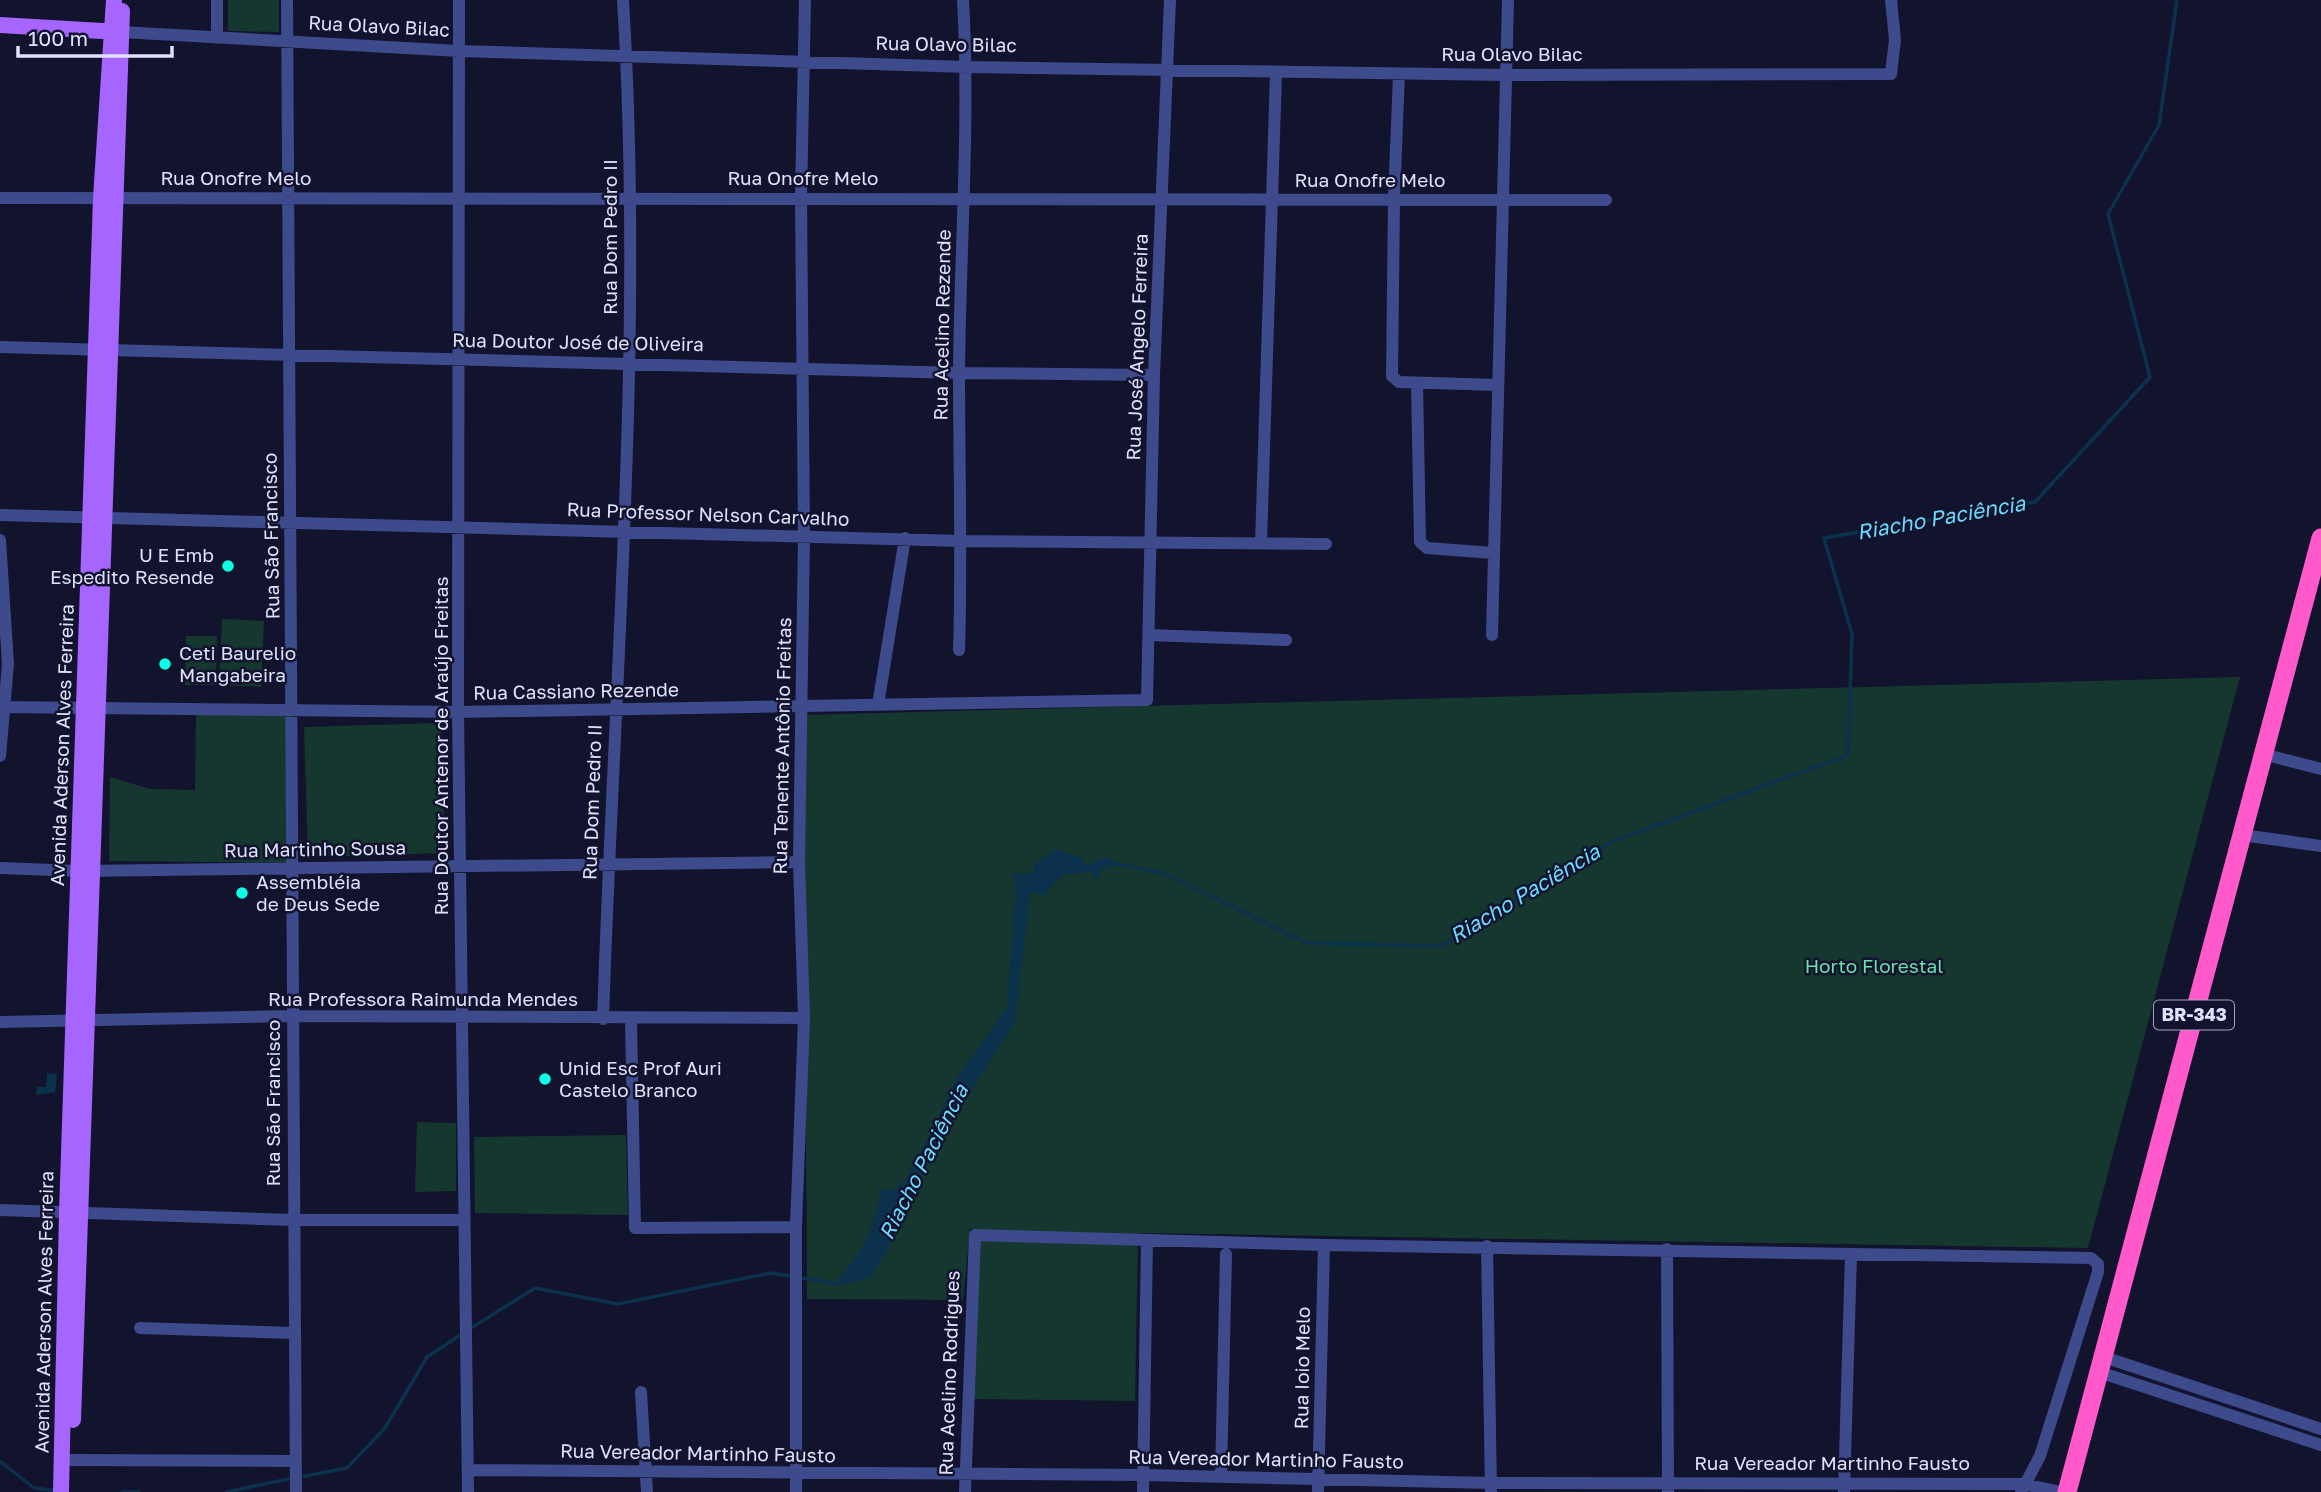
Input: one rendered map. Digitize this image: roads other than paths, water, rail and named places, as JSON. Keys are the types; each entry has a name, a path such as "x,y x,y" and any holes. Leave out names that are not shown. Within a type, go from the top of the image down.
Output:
{"highway":[{"name":"BR-343","path":"2067,1492 2321,538"}],"main road":[{"name":"Avenida Aderson Alves Ferreira","path":"61,1492 66,1461 108,198 116,32 114,0"},
{"name":"Avenida Aderson Alves Ferreira","path":"116,32 122,0"},
{"name":"Rua Olavo Bilac","path":"0,25 116,32"},
{"name":"Avenida Aderson Alves Ferreira","path":"66,1461 71,1492"}],"street":[{"path":"217,38 218,0"},
{"name":"Rua São Francisco","path":"287,0 290,197 287,356 291,523 293,1461 296,1492"},
{"name":"Rua Doutor Antenor de Araújo Freitas","path":"459,0 458,712 468,1492"},
{"name":"Rua Dom Pedro II","path":"603,1019 625,531 629,362 630,198 623,0"},
{"name":"Rua Tenente Antônio Freitas","path":"796,1492 796,1227 804,1018 799,862 804,536 801,197 806,61 805,0"},
{"name":"Rua Acelino Rezende","path":"959,650 962,541 959,373 967,67 964,0"},
{"name":"Rua José Angelo Ferreira","path":"1148,695 1154,375 1170,0"},
{"path":"1492,635 1508,0"},
{"name":"Rua Olavo Bilac","path":"116,32 459,51 967,67 1507,75 1891,74 1895,40 1891,0"},
{"path":"1261,543 1276,73"},
{"path":"1399,74 1391,372 1396,381 1498,385"},
{"name":"Rua Onofre Melo","path":"0,198 1606,200"},
{"name":"Rua Doutor José de Oliveira","path":"0,346 959,373 1154,375"},
{"path":"1417,383 1419,539 1427,548 1493,553"},
{"name":"Rua Professor Nelson Carvalho","path":"0,515 460,525 962,541 1325,544"},
{"path":"878,705 905,538"},
{"path":"0,540 8,664 2,707 0,756"},
{"path":"1149,635 1286,640"},
{"name":"Rua Cassiano Rezende","path":"2,707 458,712 1141,702 1147,700 1148,695"},
{"path":"2263,754 2321,769"},
{"path":"2242,835 2321,846"},
{"name":"Rua Martinho Sousa","path":"0,868 86,871 799,862"},
{"name":"Rua Professora Raimunda Mendes","path":"0,1023 292,1016 804,1018"},
{"path":"631,1019 635,1228 796,1227"},
{"path":"0,1210 293,1220 463,1220"},
{"name":"Rua Acelino Rodrigues","path":"965,1492 975,1235 1147,1240"},
{"path":"1143,1492 1147,1240 2091,1258 2097,1261 2098,1272 2043,1450 2022,1488"},
{"name":"Rua Ioio Melo","path":"1318,1492 1324,1245"},
{"path":"1488,1246 1491,1488"},
{"path":"1667,1249 1668,1487"},
{"path":"1221,1476 1226,1254"},
{"path":"1844,1487 1851,1254"},
{"path":"140,1328 293,1333"},
{"path":"2102,1365 2321,1429"},
{"path":"2102,1365 2321,1444"},
{"path":"641,1392 647,1492"},
{"path":"66,1461 293,1461"},
{"name":"Rua Vereador Martinho Fausto","path":"468,1470 1221,1476 1318,1478 1491,1488 2022,1488 2062,1492"}],"water":[{"path":"1056,849 1079,857 1087,865 1107,857 1113,862 1109,870 1103,866 1096,880 1090,872 1062,875 1043,895 1030,892 1015,1022 965,1100 954,1108 895,1237 870,1277 840,1286 839,1278 856,1258 867,1237 881,1190 895,1189 907,1178 959,1075 1007,1008 1016,890 1013,874 1034,873 1034,865"},
{"path":"47,1073 57,1074 55,1092 36,1095 37,1087 46,1087"}],"waterway":[{"name":"Riacho Paciência","path":"1108,862 1163,873 1307,943 1441,946 1611,842 1848,755 1852,634 1824,538 2035,502 2150,377 2108,214 2159,125 2177,0"},
{"name":"Riacho Paciência","path":"468,1330 535,1288 618,1304 770,1273 841,1284"},
{"name":"Riacho Paciência","path":"300,1477 347,1468 385,1428 427,1357 462,1334"},
{"name":"Riacho Paciência","path":"0,1461 34,1488 57,1491"},
{"name":"Riacho Paciência","path":"227,1492 293,1478"},
{"name":"Riacho Paciência","path":"122,1492 139,1492"}],"place":[{"name":"U E Emb Espedito Resende","path":"228,566"},
{"name":"Ceti Baurelio Mangabeira","path":"165,664"},
{"name":"Assembléia de Deus Sede","path":"242,893"},
{"name":"Unid Esc Prof Auri Castelo Branco","path":"545,1079"}],"park label":[{"name":"Horto Florestal","path":"1874,966"}]}
